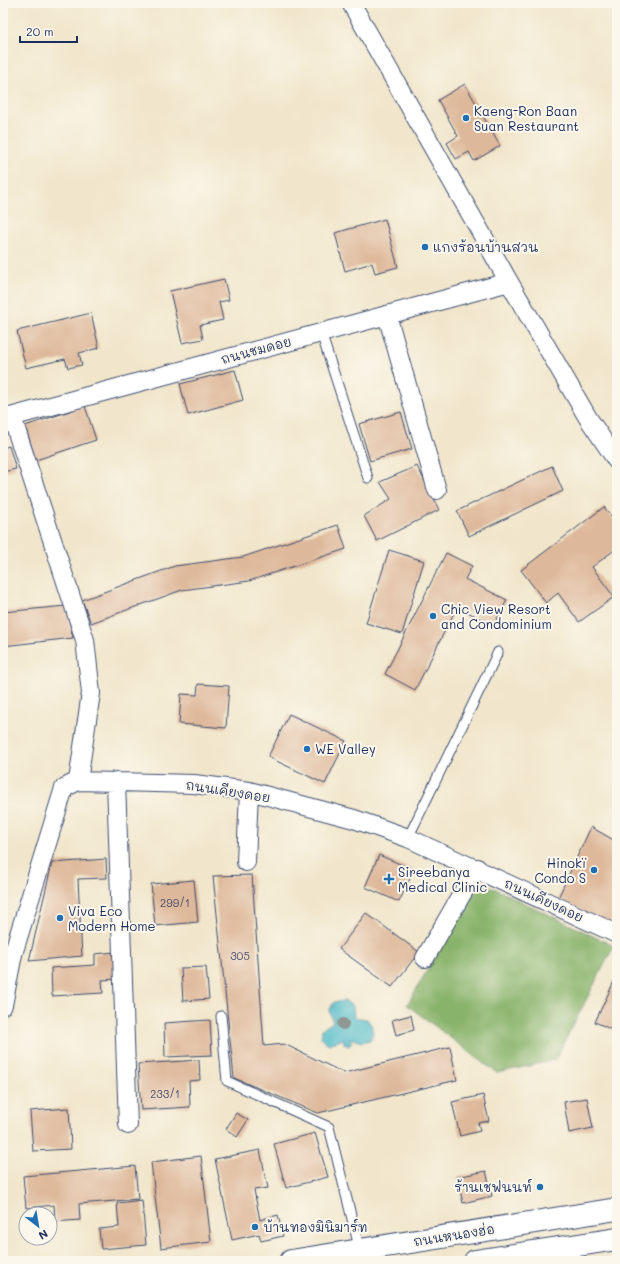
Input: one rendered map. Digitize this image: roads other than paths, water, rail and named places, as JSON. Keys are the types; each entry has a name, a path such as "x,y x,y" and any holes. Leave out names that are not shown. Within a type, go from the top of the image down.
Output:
{"street":[{"path":"351,3 509,282 588,418 617,461"},
{"name":"ถนนชมดอย","path":"7,418 509,282"},
{"path":"387,315 437,490"},
{"path":"3,1005 13,954 64,788 78,781 91,693 85,640 7,418"},
{"name":"ถนนเคียงดอย","path":"78,781 194,784 249,791 354,819 408,838 477,868 617,934"},
{"path":"116,781 128,1125"},
{"path":"246,862 249,791"},
{"path":"425,958 477,868"},
{"name":"ถนนหนองฮ่อ","path":"291,1261 617,1209"},
{"path":"475,1261 617,1239"}],"lane":[{"path":"321,333 368,478"},
{"path":"408,838 498,652"},
{"path":"222,1016 227,1081 329,1127 360,1251"}],"water":[{"path":"345,1001 353,1006 354,1017 367,1019 372,1026 373,1034 370,1040 361,1042 350,1038 352,1043 349,1046 344,1044 344,1039 329,1044 321,1039 322,1029 333,1022 329,1011 334,1002"}],"place":[{"name":"Kaeng-Ron Baan Suan Restaurant","path":"466,118"},
{"name":"แกงร้อนบ้านสวน","path":"425,247"},
{"name":"Chic View Resort and Condominium","path":"433,616"},
{"name":"WE Valley","path":"307,749"},
{"name":"Hinokï Condo S","path":"594,870"},
{"name":"Sireebanya Medical Clinic","path":"389,879"},
{"name":"Viva Eco Modern Home","path":"60,918"},
{"name":"ร้านเชฟนนท์","path":"540,1187"},
{"name":"บ้านทองมินิมาร์ท","path":"255,1227"}]}
